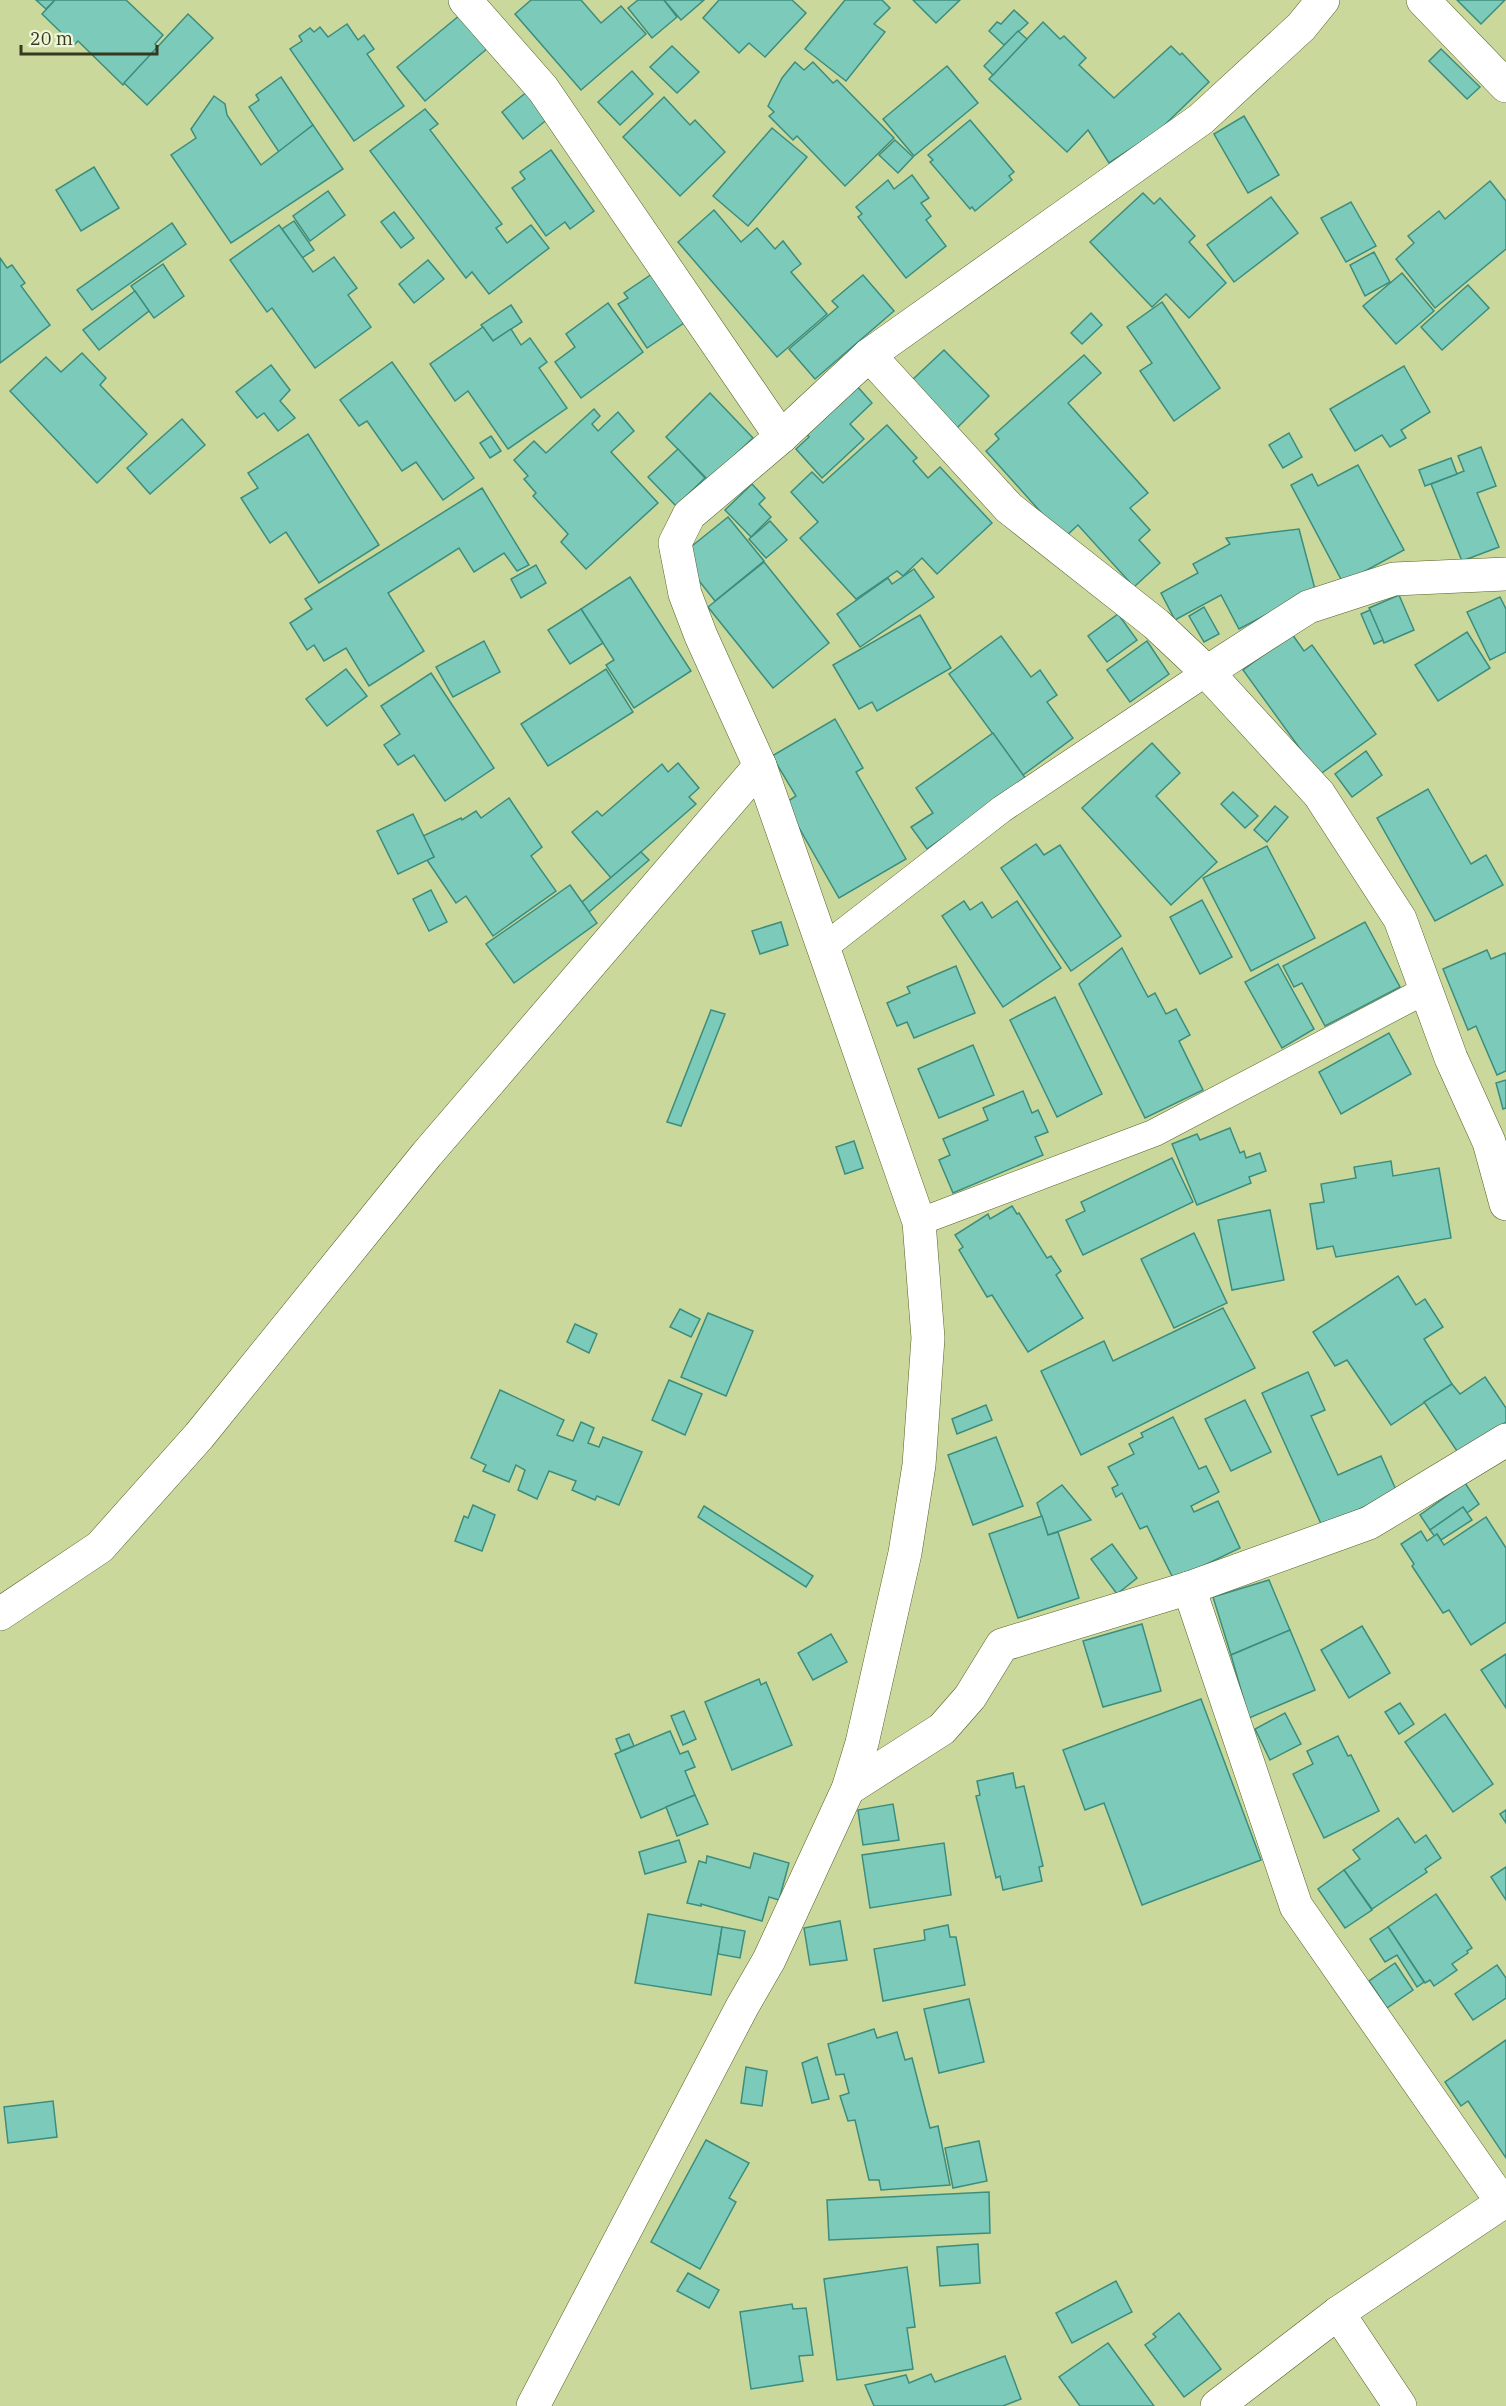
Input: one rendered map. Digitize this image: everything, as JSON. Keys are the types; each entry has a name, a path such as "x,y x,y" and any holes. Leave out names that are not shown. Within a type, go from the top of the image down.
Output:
{"street":[{"path":"465,0 543,89 781,437"},
{"path":"533,2406 742,2007 769,1960 848,1789 862,1743 905,1553 919,1465 928,1338 919,1222 760,766 701,636 685,594 675,543 689,515 781,437 869,355 1201,119 1300,27 1323,0"},
{"path":"1423,0 1506,86"},
{"path":"869,355 1009,508 1156,624 1207,672 1319,794 1400,919 1451,1058 1489,1142 1506,1204"},
{"path":"1207,672 1308,607 1394,579 1506,574"},
{"path":"0,1614 100,1547 199,1436 427,1154 760,766"},
{"path":"848,1789 942,1729 970,1697 1002,1645 1189,1588 1370,1523 1506,1440"},
{"path":"1189,1588 1296,1906 1504,2201 1338,2313 1216,2406"},
{"path":"1338,2313 1400,2406"}],"lane":[{"path":"823,948 1002,810 1207,672"},
{"path":"919,1222 1154,1133 1426,990"}],"building":[{"path":"36,0 55,0 46,9"},
{"path":"55,0 126,0 163,35 155,44 159,48 123,85 78,41 74,45 42,14"},
{"path":"531,0 581,0 601,23 621,6 646,34 581,90 515,14"},
{"path":"638,0 664,0 677,17 652,38 628,8"},
{"path":"664,0 704,0 681,20"},
{"path":"719,0 792,0 806,13 765,57 749,43 739,53 703,18"},
{"path":"845,0 882,0 890,8 874,24 885,32 846,81 805,49"},
{"path":"913,0 960,0 936,23"},
{"path":"1457,0 1505,0 1481,24"},
{"path":"1014,10 1028,23 1004,45 989,31 997,22 1001,24"},
{"path":"188,14 213,38 147,105 124,83"},
{"path":"460,15 488,48 425,101 397,67"},
{"path":"1043,22 1060,39 1064,36 1086,58 1079,65 1114,98 1171,46 1180,55 1182,53 1209,82 1151,138 1150,136 1109,163 1088,130 1067,152 989,79"},
{"path":"347,24 358,40 364,35 374,49 367,54 404,106 354,141 290,49 302,41 299,36 310,28 314,32 320,27 328,37"},
{"path":"1018,31 1027,39 993,75 984,66"},
{"path":"672,46 699,72 677,93 650,67"},
{"path":"1441,49 1480,87 1467,99 1429,61"},
{"path":"795,62 804,70 813,62 833,83 837,80 894,138 845,186 797,136 793,140 769,116 774,112 768,106 782,78"},
{"path":"947,66 978,103 914,156 883,119"},
{"path":"632,71 653,94 620,125 598,102"},
{"path":"281,77 313,125 279,152 249,107 259,100 256,95"},
{"path":"528,91 549,118 523,139 502,112"},
{"path":"214,96 225,104 227,115 261,165 313,125 343,169 231,243 171,155 196,138 191,129"},
{"path":"664,97 690,125 695,120 725,152 680,196 623,137"},
{"path":"425,109 438,124 430,130 502,224 496,228 507,243 531,225 549,248 489,294 472,272 466,278 370,151"},
{"path":"1244,116 1279,175 1248,193 1214,134"},
{"path":"970,120 1014,172 1009,176 1012,180 975,211 972,207 970,209 930,162 933,160 928,155"},
{"path":"772,128 807,157 748,226 713,196"},
{"path":"895,140 913,157 898,173 879,155"},
{"path":"551,150 594,211 570,229 565,222 546,236 512,188 525,179 520,172"},
{"path":"94,167 119,208 81,231 56,190"},
{"path":"912,175 929,198 921,203 931,216 926,220 946,246 906,278 858,217 862,214 856,207 888,180 894,189"},
{"path":"1490,181 1506,201 1506,249 1435,308 1396,259 1414,243 1408,236 1439,211 1445,219"},
{"path":"328,191 345,215 310,241 293,216"},
{"path":"1143,193 1154,204 1160,198 1195,236 1189,242 1226,283 1189,318 1166,294 1152,307 1090,242"},
{"path":"1271,197 1298,233 1234,282 1207,245"},
{"path":"1351,202 1376,246 1346,262 1321,218"},
{"path":"714,210 741,242 757,228 775,249 783,241 801,264 791,272 827,314 777,357 678,242"},
{"path":"394,212 414,238 401,248 381,222"},
{"path":"294,221 314,250 302,258 282,229"},
{"path":"172,223 186,244 92,310 77,290"},
{"path":"279,225 313,272 334,257 357,288 348,295 371,327 315,368 272,308 267,312 230,260"},
{"path":"1374,252 1390,282 1365,296 1350,265"},
{"path":"0,258 7,268 12,265 25,283 21,286 50,325 0,363"},
{"path":"428,260 444,279 414,303 399,284"},
{"path":"163,264 184,296 154,318 131,286"},
{"path":"1402,273 1434,311 1396,344 1363,306"},
{"path":"652,274 684,323 647,348 618,304 628,298 624,293"},
{"path":"863,275 894,311 815,379 789,349 838,307 832,301"},
{"path":"1468,285 1489,308 1442,350 1421,327"},
{"path":"135,291 149,311 99,350 83,330"},
{"path":"1162,302 1220,388 1174,421 1140,371 1152,363 1127,327"},
{"path":"608,303 643,352 581,398 555,362 575,347 566,334"},
{"path":"511,305 522,322 493,341 481,325"},
{"path":"1091,313 1102,325 1082,344 1071,333"},
{"path":"483,327 493,341 511,329 521,345 530,338 547,362 539,368 567,408 508,449 468,391 455,401 430,364"},
{"path":"944,350 989,396 957,428 911,381"},
{"path":"82,353 106,378 100,385 147,434 97,483 10,391 46,357 61,372"},
{"path":"1084,355 1101,373 1068,403 1148,493 1130,508 1150,530 1139,540 1160,563 1134,587 1078,525 1064,538 986,451 999,439 995,434"},
{"path":"392,362 474,478 443,500 416,462 402,471 367,421 359,426 340,400"},
{"path":"271,365 290,390 280,401 295,418 278,431 264,413 257,418 236,392"},
{"path":"1404,366 1430,412 1401,430 1406,438 1390,447 1382,435 1355,451 1330,409"},
{"path":"856,385 872,403 850,424 864,439 822,478 796,449 809,437 805,432"},
{"path":"710,393 753,438 708,480 666,437"},
{"path":"594,409 600,416 592,424 598,431 618,412 634,431 611,452 658,503 586,569 561,542 568,534 533,496 536,493 524,479 528,476 514,460 534,441 546,453"},
{"path":"182,419 205,445 150,494 127,468"},
{"path":"887,425 917,458 913,461 928,478 940,467 992,523 937,574 922,558 903,576 897,571 856,599 800,538 818,522 791,492 812,472 823,483"},
{"path":"1289,433 1302,457 1283,468 1269,445"},
{"path":"308,434 379,545 319,583 286,532 270,543 241,498 258,488 248,473"},
{"path":"491,436 501,451 490,458 480,443"},
{"path":"1481,447 1496,486 1477,493 1499,547 1462,561 1431,484 1464,471 1458,456"},
{"path":"678,449 705,478 676,506 648,477"},
{"path":"1451,458 1457,474 1425,486 1419,470"},
{"path":"1358,465 1404,550 1343,583 1291,485 1312,474 1318,486"},
{"path":"752,484 765,498 759,504 771,517 751,537 725,510"},
{"path":"482,488 529,565 517,571 504,553 474,572 459,548 388,593 424,651 369,686 346,648 324,661 314,645 307,650 290,623 312,609 305,599"},
{"path":"728,517 764,561 715,601 696,577 692,546"},
{"path":"770,521 787,540 766,558 749,539"},
{"path":"1299,529 1315,589 1239,629 1221,595 1175,620 1161,593 1198,573 1193,564 1230,544 1226,538"},
{"path":"764,562 829,643 773,688 708,607"},
{"path":"536,565 546,583 521,598 511,579"},
{"path":"914,569 934,597 860,647 837,614 888,578 892,584"},
{"path":"630,577 691,671 634,708 606,665 614,660 581,609"},
{"path":"1399,595 1414,630 1384,643 1369,608"},
{"path":"1500,597 1506,609 1506,652 1490,660 1467,612"},
{"path":"1204,607 1219,634 1204,642 1189,616"},
{"path":"581,609 603,643 570,664 548,630"},
{"path":"1370,610 1383,640 1374,644 1361,614"},
{"path":"1118,614 1137,640 1107,662 1088,636"},
{"path":"920,615 951,668 877,711 872,702 859,709 833,665"},
{"path":"1467,632 1490,668 1438,701 1415,665"},
{"path":"1292,634 1304,651 1312,645 1376,734 1319,775 1243,670"},
{"path":"1001,636 1031,677 1040,670 1057,695 1047,702 1073,738 1023,775 949,674"},
{"path":"484,641 500,672 453,697 436,667"},
{"path":"1147,641 1169,674 1130,702 1107,670"},
{"path":"346,669 367,696 327,726 306,699"},
{"path":"606,669 633,712 548,766 521,724"},
{"path":"431,673 494,768 445,801 414,755 398,765 384,745 400,734 381,706"},
{"path":"835,719 863,768 856,772 906,859 839,898 785,803 796,796 772,756"},
{"path":"993,733 1026,779 927,849 911,827 933,813 916,788"},
{"path":"1152,743 1180,773 1156,796 1217,862 1171,905 1082,808"},
{"path":"1366,751 1382,775 1352,797 1335,774"},
{"path":"678,763 699,788 689,797 696,804 611,878 572,832 597,811 602,816 662,764 668,772"},
{"path":"1428,789 1471,864 1486,855 1503,885 1435,921 1377,818"},
{"path":"1233,792 1258,816 1245,828 1221,804"},
{"path":"509,798 542,847 531,856 556,891 493,936 466,896 456,903 427,860 434,857 423,836 461,818 462,820 476,811 481,818"},
{"path":"1275,806 1288,817 1267,842 1254,830"},
{"path":"413,814 434,857 398,874 377,831"},
{"path":"1036,844 1044,855 1060,845 1121,936 1071,971 1001,868"},
{"path":"1267,846 1315,938 1251,971 1203,878"},
{"path":"641,852 649,860 589,912 582,902"},
{"path":"570,885 597,923 514,983 486,944"},
{"path":"431,890 447,922 429,931 413,899"},
{"path":"1202,900 1232,957 1200,974 1170,917"},
{"path":"964,901 970,910 982,902 992,918 1017,901 1061,968 1003,1007 942,916"},
{"path":"781,922 788,945 760,954 752,931"},
{"path":"1365,922 1400,987 1325,1026 1302,983 1294,987 1283,966"},
{"path":"1122,948 1148,997 1155,993 1166,1014 1176,1009 1190,1035 1179,1041 1203,1090 1145,1118 1079,984"},
{"path":"1487,950 1491,959 1505,953 1506,956 1506,1071 1497,1075 1476,1026 1468,1030 1443,969"},
{"path":"1278,964 1314,1029 1282,1048 1245,982"},
{"path":"956,966 975,1013 914,1038 907,1022 897,1026 887,1003 910,993 907,987"},
{"path":"1055,997 1102,1094 1057,1117 1010,1020"},
{"path":"711,1010 725,1014 681,1126 667,1122"},
{"path":"1389,1033 1411,1074 1341,1114 1319,1072"},
{"path":"973,1045 994,1095 939,1118 918,1069"},
{"path":"1506,1080 1506,1108 1503,1109 1496,1083"},
{"path":"1023,1091 1032,1113 1038,1110 1048,1132 1035,1137 1043,1155 953,1193 939,1160 950,1155 943,1139 988,1120 983,1108"},
{"path":"1230,1128 1240,1153 1244,1151 1246,1158 1260,1153 1266,1171 1249,1177 1251,1183 1197,1205 1172,1144 1197,1134 1200,1140"},
{"path":"854,1141 863,1168 845,1174 836,1147"},
{"path":"1172,1158 1193,1202 1083,1255 1066,1220 1085,1211 1081,1202"},
{"path":"1391,1161 1393,1176 1439,1168 1451,1238 1336,1257 1333,1246 1317,1249 1310,1204 1324,1202 1321,1184 1356,1178 1354,1167"},
{"path":"1012,1206 1017,1214 1019,1213 1047,1258 1051,1256 1061,1271 1056,1275 1083,1318 1028,1352 992,1295 987,1297 959,1250 963,1247 955,1235 988,1214 990,1219"},
{"path":"1270,1210 1284,1280 1232,1290 1218,1220"},
{"path":"1194,1233 1227,1303 1174,1328 1141,1259"},
{"path":"1398,1276 1416,1305 1425,1299 1443,1327 1424,1339 1452,1384 1391,1425 1347,1360 1335,1366 1313,1332"},
{"path":"1223,1308 1255,1368 1081,1455 1041,1371 1104,1341 1113,1361"},
{"path":"680,1309 700,1319 691,1337 670,1327"},
{"path":"708,1313 753,1331 726,1396 681,1377"},
{"path":"575,1324 597,1334 589,1353 567,1342"},
{"path":"1308,1372 1325,1410 1311,1416 1338,1475 1381,1456 1397,1492 1322,1526 1262,1393"},
{"path":"1485,1377 1506,1408 1506,1422 1459,1454 1424,1402 1452,1384 1460,1394"},
{"path":"669,1380 702,1394 685,1435 652,1420"},
{"path":"500,1390 564,1420 557,1435 573,1441 581,1422 594,1428 588,1443 599,1447 603,1437 642,1452 619,1505 597,1496 595,1500 572,1490 576,1481 549,1471 537,1499 518,1490 525,1470 516,1465 509,1482 483,1471 486,1465 471,1458"},
{"path":"1245,1400 1271,1452 1231,1471 1205,1419"},
{"path":"986,1405 992,1420 957,1434 952,1419"},
{"path":"1173,1417 1199,1469 1206,1466 1219,1492 1191,1506 1194,1512 1218,1501 1240,1548 1174,1580 1147,1526 1140,1529 1122,1493 1116,1497 1112,1488 1118,1485 1108,1467 1134,1454 1129,1444 1143,1437 1141,1433"},
{"path":"996,1437 1023,1506 973,1525 948,1455"},
{"path":"1465,1483 1479,1504 1467,1513 1463,1507 1430,1530 1420,1515"},
{"path":"1062,1485 1091,1520 1048,1535 1037,1503"},
{"path":"473,1505 495,1515 482,1551 455,1541 464,1516 468,1518"},
{"path":"704,1506 813,1576 806,1587 698,1517"},
{"path":"1463,1507 1472,1520 1441,1540 1437,1534 1435,1537 1430,1530"},
{"path":"1042,1516 1048,1535 1058,1532 1079,1598 1018,1618 989,1534"},
{"path":"1486,1517 1506,1548 1506,1622 1471,1645 1449,1610 1443,1613 1412,1566 1414,1564 1401,1544 1421,1531 1427,1541 1437,1534 1444,1545"},
{"path":"1112,1544 1137,1578 1117,1594 1091,1559"},
{"path":"1269,1580 1290,1630 1231,1655 1213,1597"},
{"path":"1142,1624 1161,1691 1103,1707 1083,1641"},
{"path":"1362,1626 1390,1673 1349,1698 1321,1650"},
{"path":"1290,1630 1315,1690 1249,1718 1231,1655"},
{"path":"831,1634 847,1662 813,1680 798,1653"},
{"path":"1506,1654 1506,1708 1481,1670"},
{"path":"759,1679 761,1685 766,1682 792,1745 732,1770 705,1702"},
{"path":"1201,1699 1261,1860 1142,1905 1104,1803 1085,1810 1063,1750"},
{"path":"1400,1703 1414,1724 1399,1734 1385,1712"},
{"path":"684,1711 696,1739 683,1745 671,1716"},
{"path":"1285,1713 1301,1744 1270,1760 1255,1729"},
{"path":"1445,1714 1493,1784 1453,1812 1405,1742"},
{"path":"670,1731 680,1754 688,1751 695,1767 685,1771 695,1795 641,1818 615,1754"},
{"path":"629,1734 634,1746 621,1751 616,1739"},
{"path":"1338,1736 1348,1756 1351,1755 1379,1811 1324,1838 1293,1774 1313,1764 1307,1751"},
{"path":"1013,1773 1016,1788 1024,1786 1043,1866 1039,1867 1042,1881 1003,1890 1000,1876 996,1878 976,1796 980,1795 977,1781"},
{"path":"695,1795 708,1824 677,1836 666,1807"},
{"path":"893,1804 899,1840 863,1845 858,1810"},
{"path":"1506,1810 1506,1823 1500,1814"},
{"path":"1398,1818 1415,1843 1426,1835 1441,1858 1425,1869 1427,1872 1372,1909 1344,1870 1360,1859 1353,1850"},
{"path":"679,1840 686,1862 645,1874 639,1852"},
{"path":"944,1843 951,1895 870,1908 862,1855"},
{"path":"754,1853 789,1863 779,1900 769,1897 762,1921 701,1904 701,1906 687,1903 699,1861 706,1863 707,1856 750,1868"},
{"path":"1506,1867 1506,1900 1491,1877"},
{"path":"1344,1870 1372,1910 1345,1928 1318,1889"},
{"path":"1436,1894 1472,1948 1452,1964 1457,1970 1434,1986 1430,1980 1425,1983 1388,1927"},
{"path":"648,1914 722,1927 711,1995 635,1983"},
{"path":"840,1921 847,1960 810,1965 804,1928"},
{"path":"948,1925 950,1937 956,1937 965,1985 883,2001 874,1949 925,1940 924,1930"},
{"path":"722,1927 745,1931 740,1958 718,1954"},
{"path":"1388,1927 1424,1982 1417,1987 1397,1955 1385,1962 1370,1939"},
{"path":"1395,1963 1413,1990 1387,2008 1369,1981"},
{"path":"1497,1965 1506,1978 1506,1998 1473,2020 1455,1994"},
{"path":"969,1999 984,2062 939,2073 924,2009"},
{"path":"874,2029 877,2038 897,2032 905,2060 912,2058 930,2128 938,2126 950,2185 881,2190 879,2180 869,2180 855,2120 848,2121 840,2096 849,2093 844,2074 836,2075 828,2044"},
{"path":"1506,2040 1506,2158 1468,2101 1461,2106 1445,2082"},
{"path":"817,2057 829,2099 812,2103 802,2063"},
{"path":"746,2067 767,2071 762,2106 741,2103"},
{"path":"53,2101 57,2137 8,2143 4,2107"},
{"path":"706,2140 749,2163 729,2198 736,2202 700,2269 651,2242"},
{"path":"979,2141 987,2181 953,2188 945,2148"},
{"path":"989,2192 990,2233 829,2240 827,2200"},
{"path":"978,2244 980,2283 940,2286 937,2247"},
{"path":"907,2267 915,2327 907,2328 913,2369 837,2380 824,2279"},
{"path":"688,2273 719,2290 709,2308 677,2291"},
{"path":"1116,2281 1132,2312 1072,2343 1056,2313"},
{"path":"792,2304 793,2309 806,2308 813,2355 799,2356 803,2381 751,2389 740,2312"},
{"path":"1179,2313 1221,2369 1184,2397 1145,2345 1156,2337 1153,2334"},
{"path":"1108,2343 1154,2406 1080,2406 1059,2377"},
{"path":"1005,2356 1021,2399 1003,2406 874,2406 865,2385 906,2375 909,2383 931,2374 935,2382"}]}
